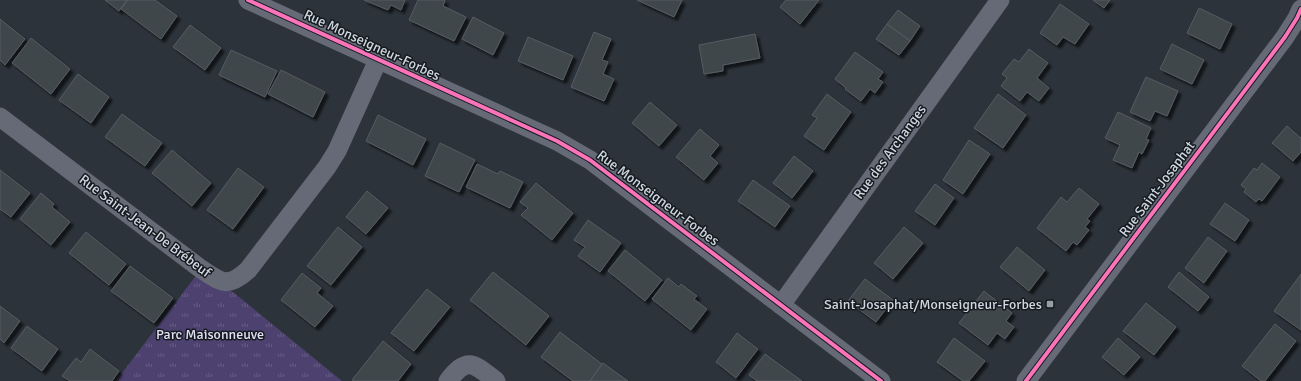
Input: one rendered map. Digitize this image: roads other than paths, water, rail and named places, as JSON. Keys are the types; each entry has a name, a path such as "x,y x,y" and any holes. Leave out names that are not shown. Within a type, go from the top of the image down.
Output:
{"street":[{"name":"Rue Monseigneur-Forbes","path":"248,0 557,141 590,160 881,381"},
{"name":"Rue des Archanges","path":"781,305 1000,0"},
{"name":"Rue Saint-Josaphat","path":"1026,381 1285,37 1301,9"},
{"name":"Rue Saint-Jean-De Brébeuf","path":"0,117 201,269 217,280 227,282 237,280 248,270 327,168 337,151 378,60"},
{"path":"448,381 462,366 470,365 478,367 496,381"}],"place":[{"name":"Saint-Josaphat/Monseigneur-Forbes","path":"1050,304"}],"park label":[{"name":"Parc Maisonneuve","path":"210,334"}]}
